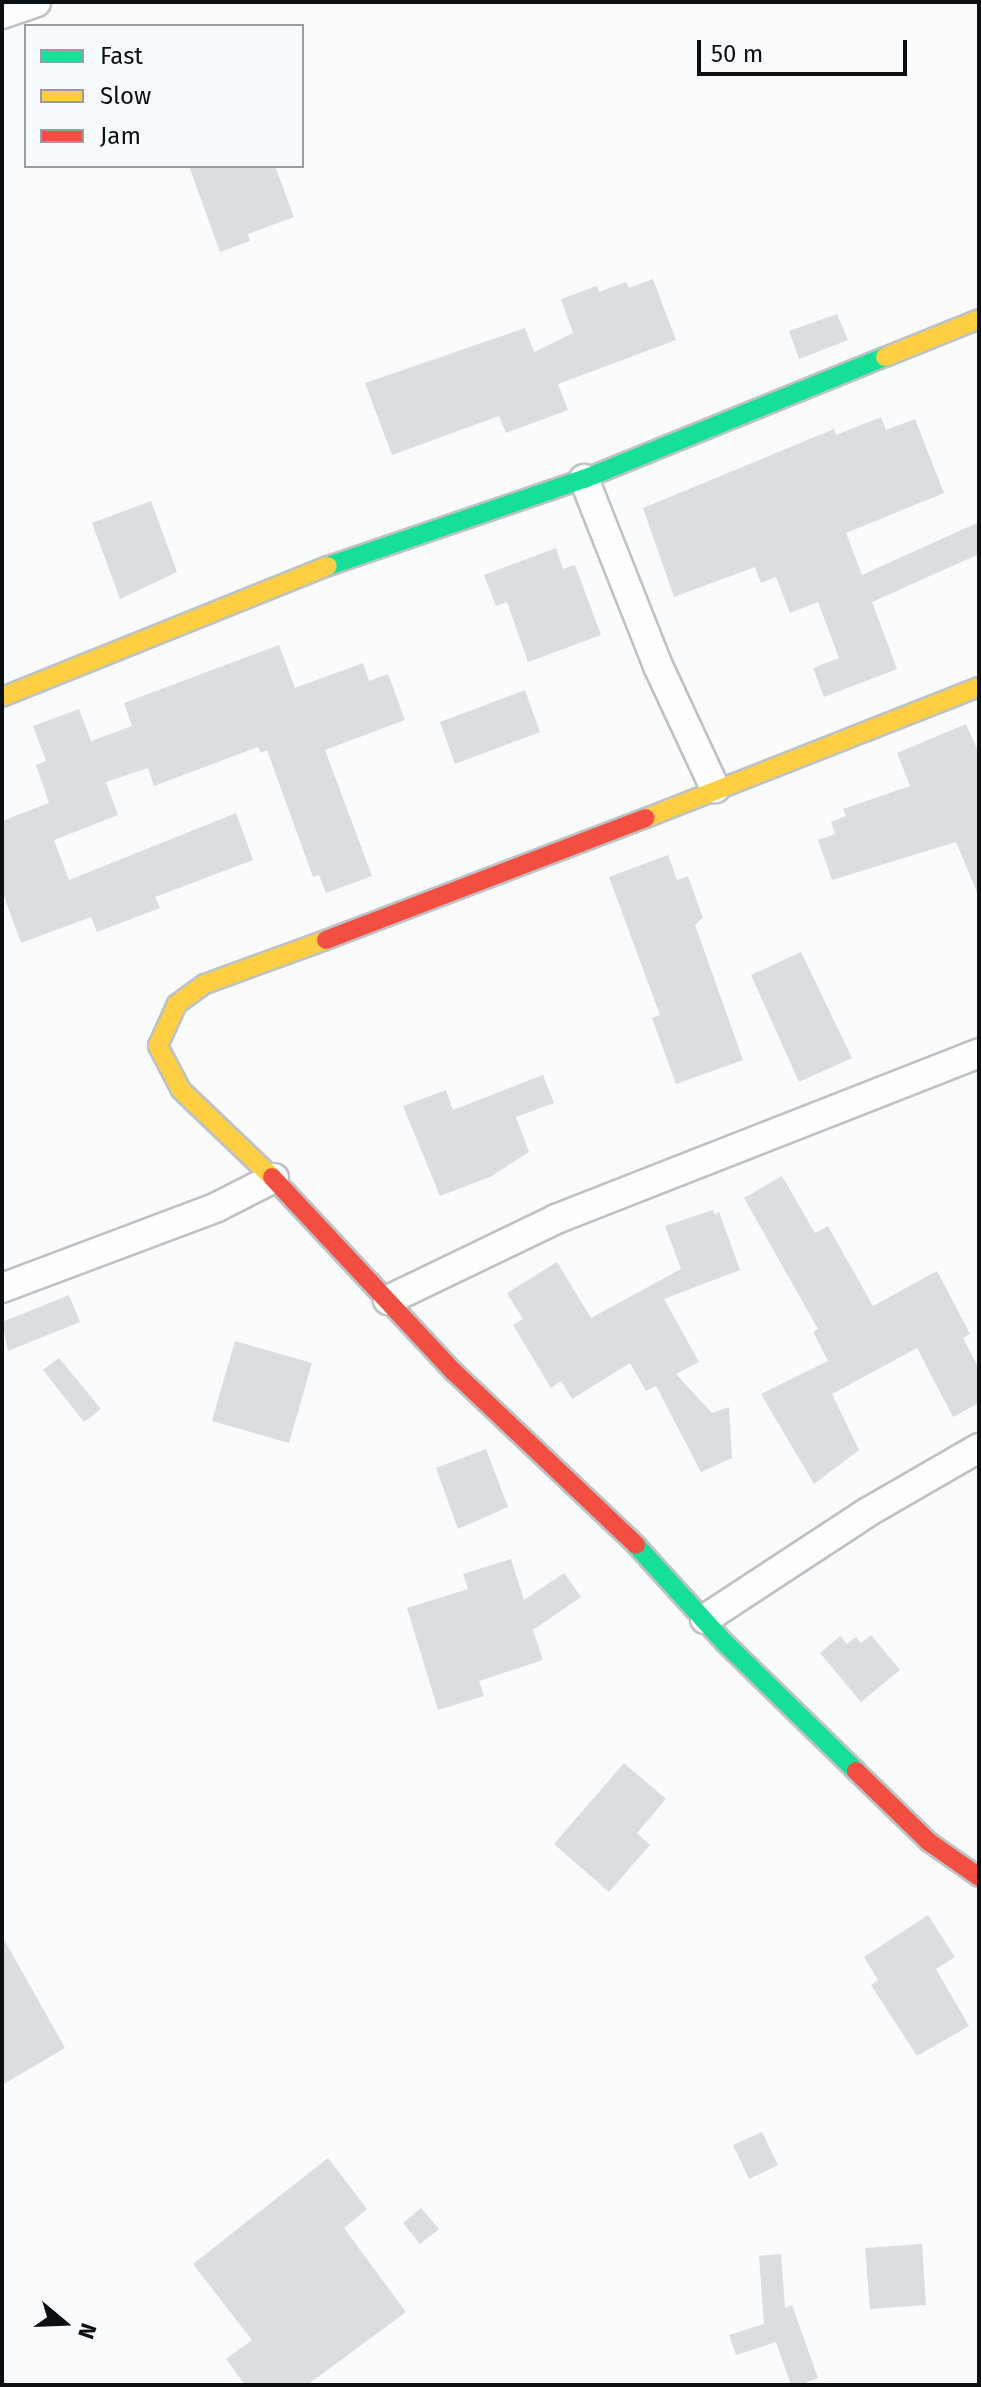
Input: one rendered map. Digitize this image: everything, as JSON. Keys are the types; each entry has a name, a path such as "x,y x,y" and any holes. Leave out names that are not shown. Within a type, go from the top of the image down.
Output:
{"street":[{"path":"2,14 36,2"},
{"path":"2,697 345,559 584,479 979,319"},
{"path":"584,479 658,666 715,788"},
{"path":"979,687 408,911 205,984 177,1004 158,1046 168,1071 181,1090 274,1178 454,1372 665,1573 705,1619 929,1842 979,1877"},
{"path":"388,1300 556,1219 979,1053"},
{"path":"2,1288 217,1207 274,1178"},
{"path":"705,1619 868,1512 979,1448"}],"building":[{"path":"190,168 276,168 294,217 248,234 250,241 220,252"},
{"path":"653,279 676,340 558,384 568,410 506,433 499,416 392,455 365,383 525,328 534,352 573,333 561,299 597,286 599,292 626,282 629,288"},
{"path":"837,314 848,340 799,359 789,331"},
{"path":"881,417 886,430 915,419 944,493 846,533 862,575 979,522 979,554 872,602 897,669 824,697 813,668 839,658 818,602 790,613 776,577 761,583 755,567 674,597 643,508 834,429 836,435"},
{"path":"151,501 177,572 120,599 92,523"},
{"path":"556,548 563,569 575,565 601,635 528,662 507,602 496,606 484,575"},
{"path":"279,645 295,688 363,663 369,681 388,674 405,720 325,750 372,876 326,893 319,875 313,877 267,750 261,753 258,747 154,786 148,768 106,782 118,815 54,840 69,880 236,813 253,860 155,897 160,908 97,932 91,917 21,943 2,891 2,821 49,803 36,765 46,761 33,726 79,709 91,741 132,726 124,703"},
{"path":"525,690 540,732 455,764 440,722"},
{"path":"966,724 979,753 979,897 956,842 832,880 818,840 835,834 831,822 846,816 843,809 910,786 897,753"},
{"path":"668,855 677,880 688,876 703,918 695,925 743,1060 676,1084 652,1018 660,1015 609,877"},
{"path":"801,952 852,1058 799,1082 751,975"},
{"path":"543,1075 554,1103 516,1117 529,1152 490,1177 440,1196 403,1106 446,1090 453,1110"},
{"path":"782,1176 815,1233 828,1226 873,1306 937,1271 970,1334 963,1338 979,1369 979,1403 953,1417 917,1348 832,1394 859,1450 814,1484 761,1394 828,1361 813,1332 818,1329 744,1198"},
{"path":"713,1210 715,1215 719,1212 740,1270 664,1299 699,1362 676,1374 712,1413 729,1407 732,1458 701,1472 656,1386 646,1391 630,1363 572,1399 561,1381 551,1388 513,1325 523,1319 507,1293 557,1262 591,1318 681,1269 665,1226"},
{"path":"69,1295 80,1322 8,1351 2,1322"},
{"path":"235,1341 312,1363 289,1443 212,1421"},
{"path":"59,1358 101,1409 84,1422 43,1370"},
{"path":"486,1449 508,1507 458,1529 436,1468"},
{"path":"511,1559 524,1600 564,1573 581,1597 533,1630 543,1660 479,1681 484,1696 438,1710 407,1608 468,1589 463,1574"},
{"path":"871,1635 900,1670 861,1702 820,1653 840,1636 847,1644 856,1637 861,1643"},
{"path":"624,1763 666,1799 637,1833 650,1845 609,1892 554,1844"},
{"path":"928,1915 955,1957 936,1969 969,2026 917,2056 871,1985 878,1980 864,1957"},
{"path":"2,1936 65,2048 2,2085"},
{"path":"762,2132 778,2165 749,2179 733,2145"},
{"path":"328,2158 367,2209 344,2228 406,2312 307,2385 245,2385 226,2359 252,2340 193,2264"},
{"path":"421,2208 439,2229 420,2244 403,2223"},
{"path":"922,2244 926,2305 870,2309 865,2248"},
{"path":"781,2254 785,2308 792,2305 818,2378 799,2385 791,2385 776,2342 736,2355 729,2335 764,2324 759,2256"}],"traffic: fast":[{"path":"328,566 584,479 885,357"},
{"path":"636,1545 724,1642 856,1771"}],"traffic: slow":[{"path":"885,357 979,319"},
{"path":"2,697 328,566"},
{"path":"646,818 979,687"},
{"path":"272,1177 181,1090 158,1046 177,1004 205,984 326,940"}],"traffic: jam":[{"path":"326,940 646,818"},
{"path":"272,1177 454,1372 636,1545"},
{"path":"856,1771 929,1842 979,1877"}]}
